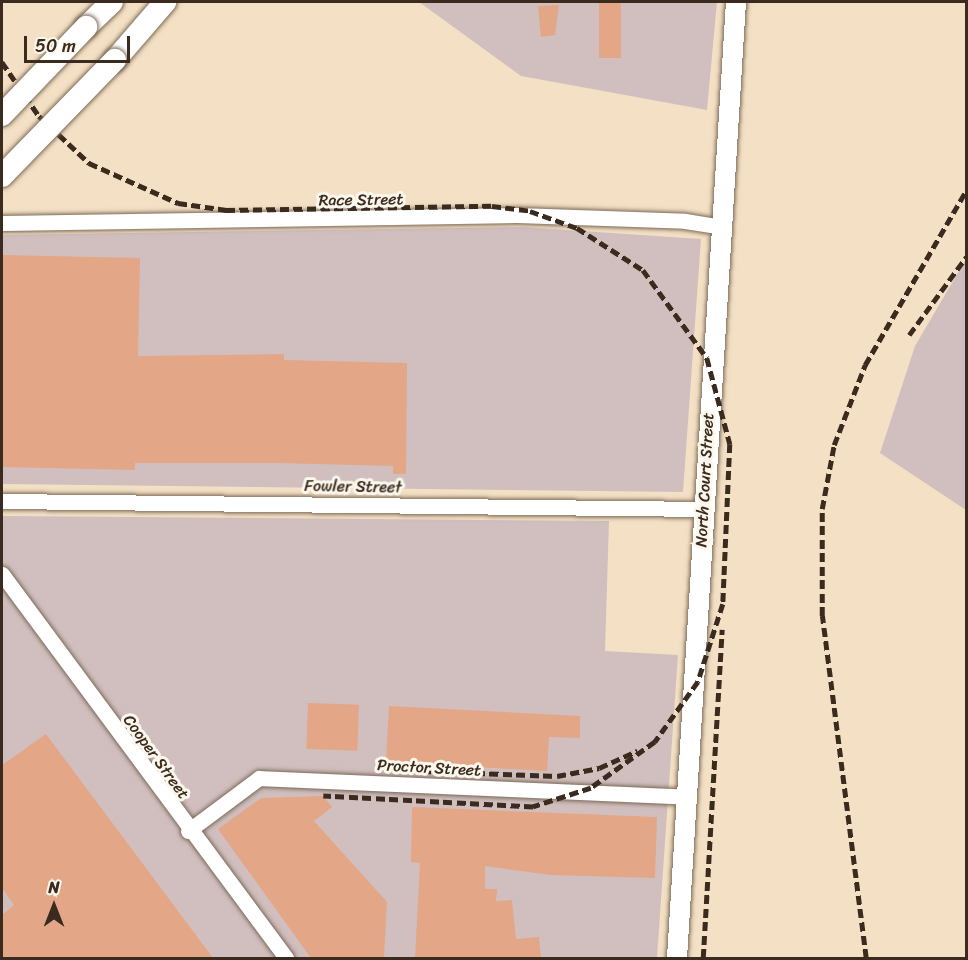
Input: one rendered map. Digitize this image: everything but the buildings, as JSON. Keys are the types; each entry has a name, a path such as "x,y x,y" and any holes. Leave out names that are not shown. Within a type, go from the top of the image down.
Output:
{"highway":[{"path":"2,115 112,2"},
{"path":"2,176 115,60 165,2"}],"main road":[{"name":"North Court Street","path":"677,958 736,2"}],"street":[{"name":"Race Street","path":"2,223 517,215 685,221 721,227"},
{"name":"Fowler Street","path":"2,501 703,510"},
{"name":"Cooper Street","path":"2,574 188,831 285,958"},
{"name":"Proctor Street","path":"188,831 259,778 687,797"}],"shaded area":[{"path":"419,2 717,2 707,110 521,76"},
{"path":"522,227 701,239 683,492 2,484 2,235"},
{"path":"966,259 966,510 880,453 915,346"},
{"path":"2,516 609,521 605,651 678,655 657,958 2,958"}],"railway":[{"path":"2,62 39,116 89,163 178,203 226,210 492,206 530,211 577,228 643,270 707,358 730,444 723,604 698,682 655,742 591,788 533,807 323,796"},
{"path":"866,958 822,616 822,509 834,445 865,365 966,191"},
{"path":"909,335 966,257"},
{"path":"703,958 722,630"},
{"path":"422,771 557,776 599,768 637,751"}]}
